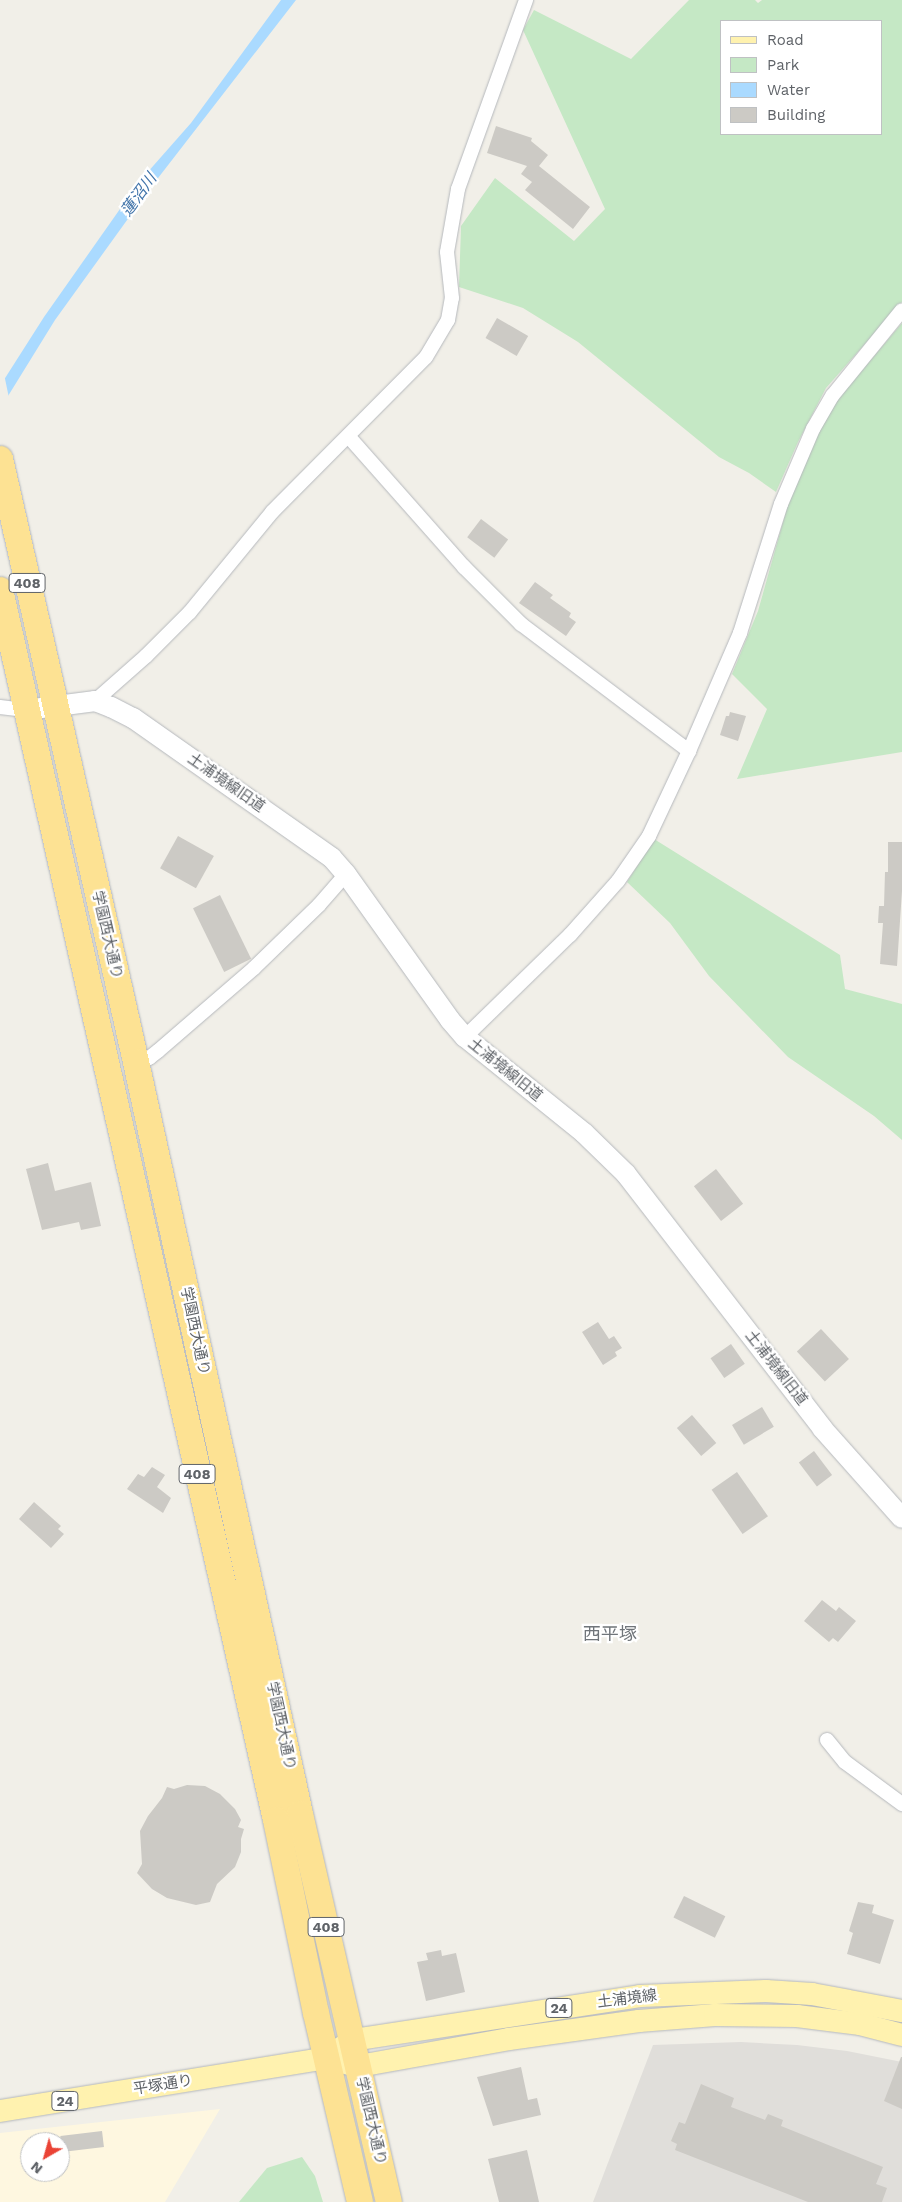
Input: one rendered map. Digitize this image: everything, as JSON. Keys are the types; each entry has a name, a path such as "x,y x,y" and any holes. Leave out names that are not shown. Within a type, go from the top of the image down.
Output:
{"highway":[{"name":"学園西大通り","path":"0,459 136,1062 300,1814 389,2202"},
{"name":"学園西大通り","path":"0,590 276,1820 326,2058 360,2202"}],"main road":[{"name":"土浦境線","path":"352,2040 640,1996 766,1991 812,1994 902,2011"},
{"name":"土浦境線","path":"359,2066 508,2039 639,2022 715,2015 797,2016 860,2024 902,2035"},
{"name":"平塚通り","path":"326,2058 352,2040"},
{"name":"平塚通り","path":"0,2111 326,2058 359,2066"}],"street":[{"path":"0,707 26,710 95,701 146,656 190,612 272,512 349,437 426,357 448,320 452,298 447,252 458,189 526,0"},
{"path":"465,1037 570,935 618,881 649,836 689,751 740,633 781,504 812,429 833,395 902,310"},
{"path":"349,437 464,568 521,624 689,751"},
{"name":"土浦境線旧道","path":"95,701 133,718 316,845 346,874 450,1020 465,1037 584,1134 626,1174 822,1428 902,1518"},
{"path":"136,1062 148,1058 158,1051 254,968 319,905 346,874"},
{"path":"828,1740 846,1762 902,1804"}],"shaded area":[{"path":"741,2042 797,2045 847,2051 902,2062 902,2202 593,2202 653,2045"},
{"path":"220,2109 165,2202 0,2202 0,2133"}],"green space":[{"path":"689,0 755,0 758,3 762,0 902,0 902,302 826,388 798,442 776,492 749,473 719,457 578,342 523,308 459,287 461,226 495,178 574,241 605,209 523,30 534,10 631,59"},
{"path":"902,323 902,752 737,779 767,709 732,674 758,611 790,497 813,441 835,402"},
{"path":"654,839 840,955 845,989 902,1004 902,1140 874,1116 788,1057 709,976 670,923 627,882"},
{"path":"302,2157 315,2176 323,2202 239,2202 267,2168"}],"water":[{"name":"蓮沼川","path":"281,0 296,0 148,191 55,320 0,409 0,386 44,317 139,182 191,123"}],"pier":[{"path":"4,374 9,398 0,411 0,381"}],"building":[{"path":"496,126 532,138 531,141 548,155 539,166 590,207 573,229 525,190 532,182 521,174 527,166 487,153"},
{"path":"497,318 528,336 517,356 486,338"},
{"path":"481,519 508,539 494,558 467,537"},
{"path":"535,582 553,595 550,598 571,613 569,617 576,622 566,636 519,603"},
{"path":"730,712 746,716 738,741 720,735 726,716 729,716"},
{"path":"178,836 214,856 196,888 160,868"},
{"path":"888,842 902,842 902,891 897,966 880,964 883,923 878,923 879,906 884,906 885,872 888,872"},
{"path":"220,895 251,959 224,972 193,908"},
{"path":"48,1163 55,1191 91,1182 101,1226 81,1230 79,1222 42,1230 26,1169"},
{"path":"716,1169 743,1204 721,1221 694,1186"},
{"path":"598,1322 609,1339 614,1336 622,1348 615,1352 617,1356 603,1365 582,1332"},
{"path":"821,1329 849,1359 825,1381 797,1352"},
{"path":"731,1344 745,1364 724,1378 711,1358"},
{"path":"762,1407 774,1427 744,1445 732,1425"},
{"path":"692,1415 716,1443 701,1456 677,1428"},
{"path":"814,1451 832,1475 817,1486 799,1462"},
{"path":"152,1467 165,1475 157,1487 171,1498 163,1513 127,1489 138,1474 144,1477"},
{"path":"737,1472 768,1516 743,1534 712,1490"},
{"path":"34,1502 61,1526 58,1529 64,1534 51,1548 19,1519"},
{"path":"822,1600 836,1611 839,1607 856,1621 838,1642 833,1638 829,1642 804,1621"},
{"path":"187,1785 205,1786 220,1794 235,1809 241,1820 238,1827 244,1829 241,1839 241,1852 235,1867 217,1884 210,1902 196,1905 167,1898 152,1889 137,1873 142,1864 140,1831 148,1816 162,1798 167,1787 174,1789"},
{"path":"684,1896 725,1916 715,1938 673,1918"},
{"path":"858,1902 874,1905 872,1913 894,1920 880,1964 847,1954 853,1933 849,1931"},
{"path":"441,1950 442,1956 456,1953 465,1992 426,2001 417,1962 428,1960 426,1953"},
{"path":"902,2057 902,2109 884,2101"},
{"path":"521,2067 528,2100 537,2098 541,2115 493,2126 477,2077"},
{"path":"701,2084 734,2098 731,2107 765,2120 768,2114 783,2120 781,2126 883,2167 876,2184 887,2188 882,2202 808,2202 675,2150 677,2144 671,2141 679,2122 685,2124"},
{"path":"102,2131 104,2147 70,2151 70,2135"},
{"path":"527,2150 539,2202 499,2202 488,2159"}],"district":[{"name":"西平塚","path":"610,1634"}]}
